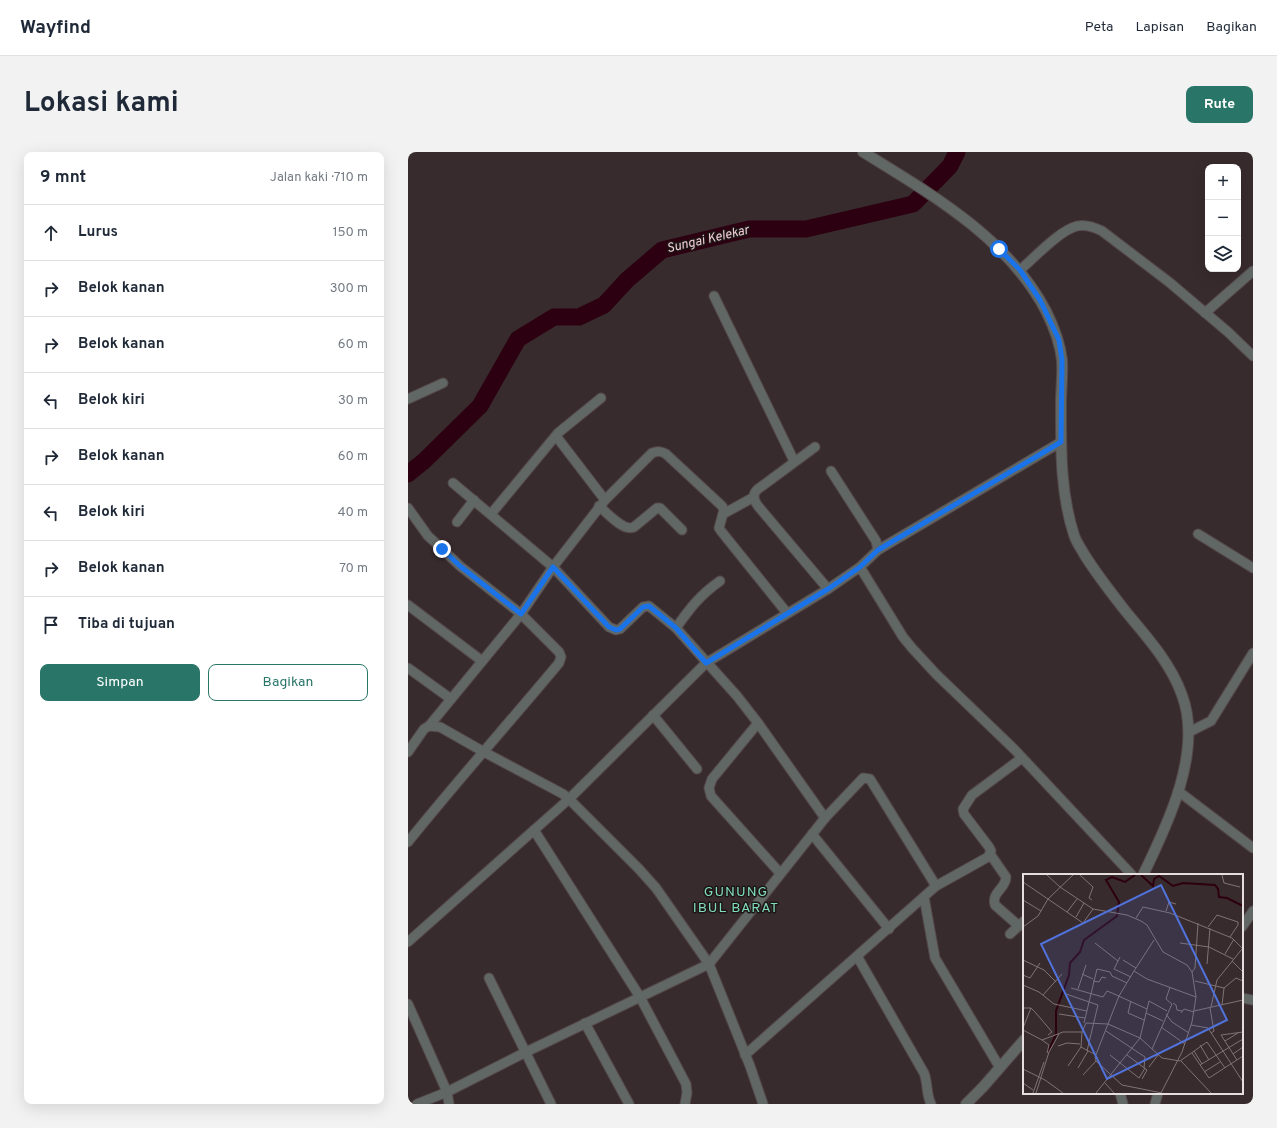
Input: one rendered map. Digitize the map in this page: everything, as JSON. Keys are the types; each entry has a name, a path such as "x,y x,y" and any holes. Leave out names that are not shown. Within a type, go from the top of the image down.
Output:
{"street":[{"path":"864,152 932,196 976,228 999,249 1020,270 1040,300 1059,340 1062,360 1061,442 1063,483 1067,509 1075,538 1107,587 1163,658 1182,695 1186,709 1189,732 1188,751 1184,771 1159,843 1144,874"},
{"path":"1020,270 1067,230 1078,226 1091,226 1102,231 1169,282 1228,332 1253,356"},
{"path":"1205,313 1253,271"},
{"path":"714,296 794,461"},
{"path":"408,399 443,383"},
{"path":"491,514 556,436 602,398"},
{"path":"556,436 602,503 624,528 630,529 634,527 657,508 660,508 663,509 682,530"},
{"path":"410,936 569,799 706,663 828,589 860,567 878,550 1061,442"},
{"path":"815,447 758,488 754,494 754,501 828,589"},
{"path":"408,752 424,729 429,726 521,614 553,567 602,503 652,453 661,451 666,454 722,506 724,510 719,528 787,613"},
{"path":"831,471 876,541 878,550"},
{"path":"453,483 553,567 609,627 613,629 620,629 645,606 653,607 676,628 737,696 758,723 825,818"},
{"path":"723,514 754,497"},
{"path":"457,522 474,500"},
{"path":"408,508 428,536 460,566 521,614 561,654 561,660 408,842"},
{"path":"1198,534 1253,568"},
{"path":"860,567 903,637 912,648 936,674 1022,758 1131,874"},
{"path":"676,628 689,609 708,590 720,581"},
{"path":"408,605 482,661"},
{"path":"1189,732 1211,721 1253,653"},
{"path":"408,668 451,699"},
{"path":"653,715 697,769"},
{"path":"758,723 712,779 709,788 711,796 780,873"},
{"path":"429,726 440,727 563,794 639,869 656,888 709,964 750,1066 763,1104"},
{"path":"1010,934 1022,924 995,905 993,900 994,896 1006,881 1006,877 990,854 989,847 964,814 963,809 972,795 1022,758"},
{"path":"417,1104 447,1092 585,1023 709,964 825,818 863,778 870,778 936,886"},
{"path":"1178,791 1253,848"},
{"path":"534,830 640,997 686,1084 687,1093 685,1104"},
{"path":"812,834 889,928"},
{"path":"745,1055 936,886 988,857 990,854"},
{"path":"924,897 935,958 1000,1068"},
{"path":"1243,925 1253,911"},
{"path":"857,956 924,1073 928,1085 929,1100 931,1104"},
{"path":"490,978 551,1104"},
{"path":"1243,998 1253,1000"},
{"path":"408,1004 447,1092 449,1104"},
{"path":"585,1023 629,1104"},
{"path":"966,1104 1023,1041"},
{"path":"1120,1094 1122,1104"},
{"path":"1155,1104 1158,1094"}],"waterway":[{"name":"Sungai Kelekar","path":"408,474 424,461 480,406 518,339 554,317 579,317 604,305 627,280 662,250 749,229 806,229 913,204 950,166 957,152"}],"district":[{"name":"GUNUNG IBUL BARAT","path":"736,900"}],"route":[{"path":"442,549 460,566 521,614 553,567 609,627 613,629 620,629 643,607 653,607 676,628 706,663 828,589 860,567 878,550 1061,442 1062,360 1059,340 1040,300 1020,270 999,249"}]}
